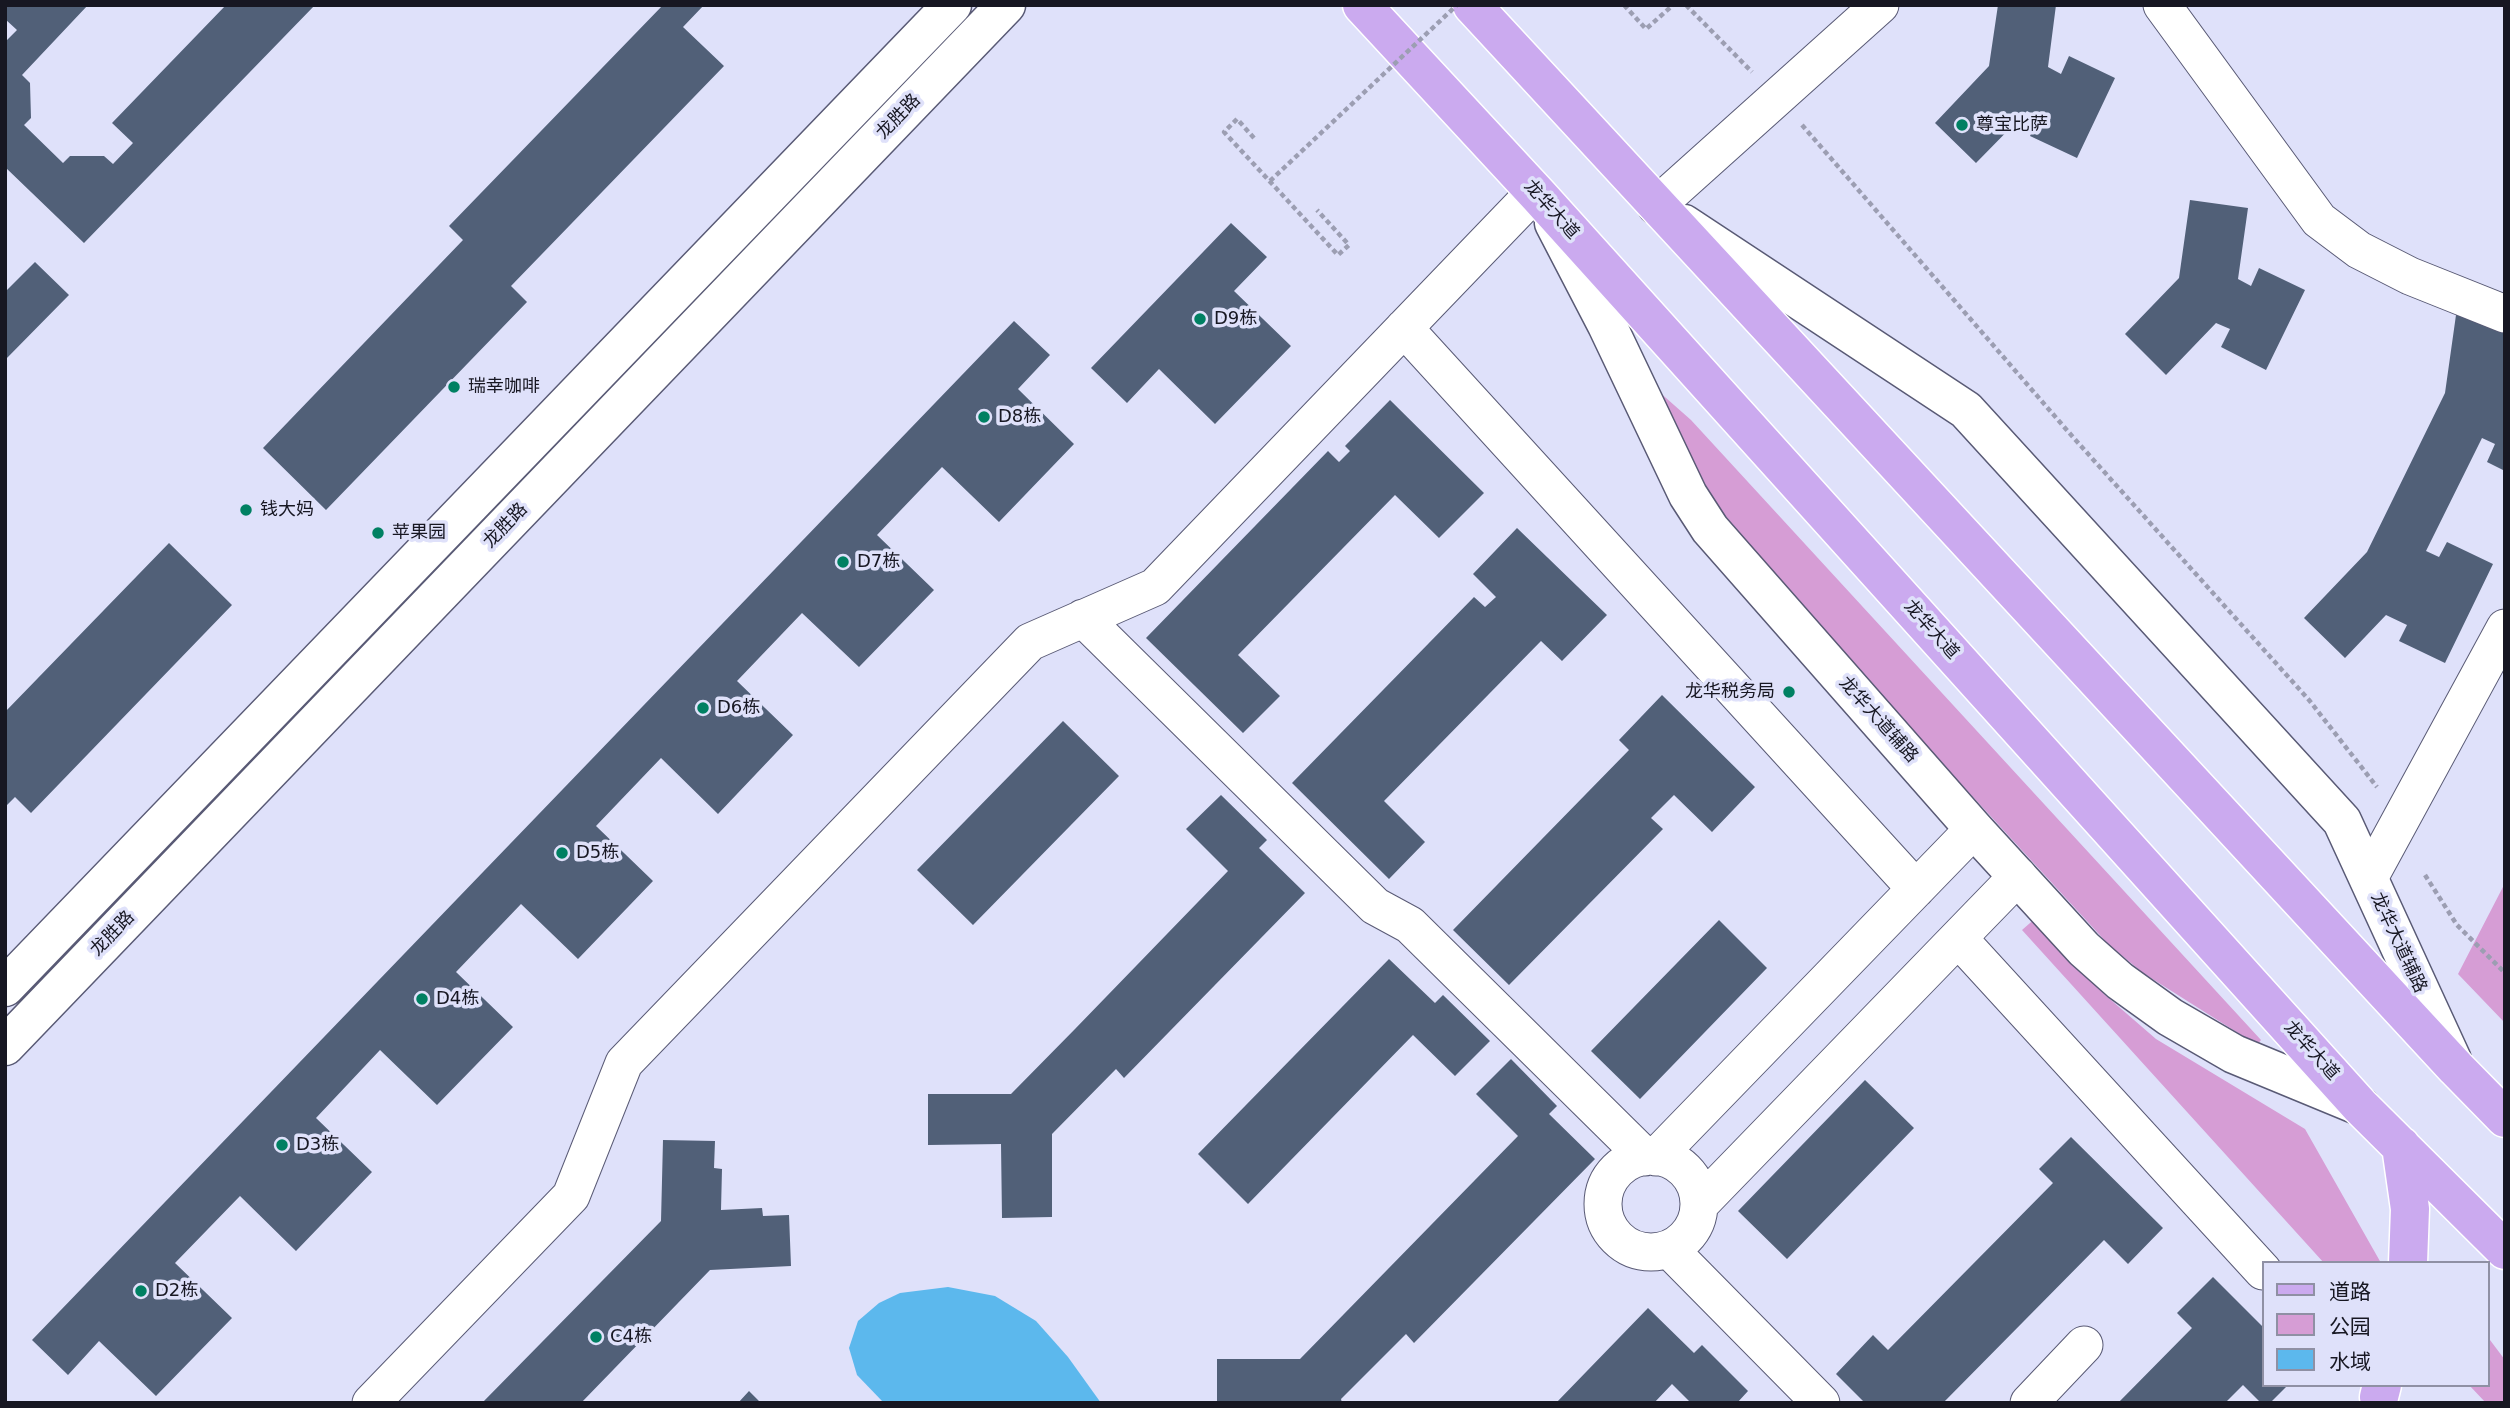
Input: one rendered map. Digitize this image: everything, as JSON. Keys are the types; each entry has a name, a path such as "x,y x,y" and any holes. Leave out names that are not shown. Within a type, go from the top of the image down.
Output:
{"main road":[{"path":"5,987 952,5"},
{"name":"龙胜路","path":"5,1046 1006,5"},
{"name":"龙华大道","path":"1349,5 1373,17 1537,194 2360,1106 2505,1250"},
{"path":"1472,5 2505,1118"},
{"name":"龙华大道辅路","path":"1537,194 1607,326 1688,495 1710,529 1974,829 2084,949 2120,981 2170,1017 2234,1054 2360,1106"},
{"name":"龙华大道辅路","path":"1656,206 1966,411 2342,821 2456,1068"},
{"path":"2401,1146 2410,1209 2408,1261"}],"street":[{"path":"1656,206 1880,5"},
{"path":"2162,5 2319,220 2359,250 2400,271 2505,314"},
{"path":"372,1403 571,1196 624,1063 1030,642 1155,587 1537,194"},
{"path":"1404,328 1916,889"},
{"path":"1083,618 1376,906 1410,925 1651,1157"},
{"path":"2369,878 2505,628"},
{"path":"1651,1157 1974,829"},
{"path":"1699,1205 2018,876"},
{"path":"1958,938 2262,1270"},
{"path":"1651,1157 1674,1162 1687,1172 1696,1187 1699,1205 1691,1232 1669,1249 1654,1252 1640,1251 1626,1245 1611,1230 1603,1209 1610,1180 1619,1169 1631,1161 1651,1157"},
{"path":"1669,1249 1821,1403"},
{"path":"2029,1403 2084,1345"}],"path":[{"path":"1270,181 1458,5"},
{"path":"1624,5 1646,29 1673,5"},
{"path":"1686,5 1760,80"},
{"path":"1795,116 2071,436 2309,700 2380,791"},
{"path":"1254,138 1237,119 1224,132 1338,255 1349,245 1317,210"},
{"path":"2425,875 2457,925 2505,973"}],"green space":[{"path":"1657,390 1691,420 2261,1040 2257,1045 2143,973 2108,944 1737,540 1703,489"},
{"path":"2505,883 2505,1023 2458,974"},
{"path":"2038,916 2104,994 2156,1039 2305,1129 2380,1261 2322,1261 2022,930"},
{"path":"2489,1339 2505,1360 2505,1403 2486,1403 2471,1387 2489,1387"}],"water":[{"path":"948,1287 995,1296 1036,1321 1068,1357 1101,1403 883,1402 857,1375 849,1348 858,1321 879,1303 900,1293"}],"building":[{"path":"5,5 88,5 22,75 30,83 31,118 24,125 63,163 70,156 104,156 113,164 133,143 112,123 226,5 315,5 84,243 5,167 5,42 17,30 5,19"},
{"path":"663,5 704,5 683,27 724,66 511,286 527,302 326,510 263,448 463,240 449,226"},
{"path":"1998,5 2056,5 2048,67 2061,74 2069,56 2115,78 2077,158 2030,136 2039,117 2027,111 1976,163 1935,123 1989,66"},
{"path":"2190,200 2248,208 2238,279 2251,286 2259,268 2305,290 2266,370 2221,347 2230,329 2216,323 2166,375 2125,334 2179,278"},
{"name":"D9栋","path":"1231,223 1267,257 1234,291 1291,346 1215,424 1159,369 1127,403 1091,368"},
{"path":"35,262 69,295 5,360 5,292"},
{"path":"2456,315 2505,322 2505,471 2487,462 2495,444 2482,438 2426,551 2439,557 2447,542 2493,564 2445,663 2399,641 2407,625 2386,615 2345,658 2304,618 2367,552 2445,393"},
{"path":"1014,321 1050,355 1018,389 1074,444 999,522 942,467 877,535 934,590 859,667 802,613 737,681 793,735 718,814 661,758 596,826 653,881 578,959 521,904 456,972 513,1027 437,1105 380,1050 316,1118 372,1172 296,1251 240,1196 175,1263 232,1318 156,1396 99,1341 68,1375 32,1340"},
{"path":"1390,400 1484,493 1439,538 1395,495 1238,655 1280,696 1243,733 1146,638 1328,451 1339,462 1350,451 1345,446"},
{"path":"1517,528 1607,615 1562,661 1541,641 1384,801 1425,842 1389,879 1292,783 1474,597 1485,607 1496,597 1473,574"},
{"path":"169,543 232,605 31,813 15,797 5,807 5,712"},
{"path":"1662,695 1755,787 1712,832 1674,795 1651,818 1663,829 1509,985 1453,930 1629,750 1619,740"},
{"path":"1063,721 1119,776 973,925 917,870"},
{"path":"1221,795 1267,840 1259,848 1305,893 1124,1078 1116,1069 1052,1134 1052,1217 1002,1218 1001,1144 928,1145 928,1094 1011,1094 1075,1029 1228,871 1186,829"},
{"path":"1719,920 1767,968 1640,1099 1591,1051"},
{"path":"1389,959 1435,1003 1443,995 1490,1041 1455,1076 1413,1035 1248,1204 1198,1154"},
{"path":"1511,1059 1557,1106 1549,1114 1595,1159 1414,1343 1406,1334 1341,1399 1342,1403 1217,1403 1217,1359 1300,1359 1518,1136 1476,1094"},
{"path":"1865,1080 1914,1128 1787,1259 1738,1211"},
{"path":"2071,1137 2163,1228 2128,1264 2104,1240 1943,1403 1865,1403 1836,1374 1873,1335 1888,1350 2053,1183 2039,1169"},
{"name":"C4栋","path":"663,1140 715,1141 714,1168 722,1169 721,1210 762,1208 763,1216 789,1215 791,1266 710,1270 581,1403 482,1403 661,1221"},
{"path":"2213,1277 2262,1326 2262,1387 2286,1387 2270,1403 2261,1403 2243,1385 2225,1403 2118,1403 2192,1328 2177,1313"},
{"path":"1648,1308 1694,1353 1702,1345 1748,1391 1737,1403 1691,1403 1672,1384 1654,1403 1556,1403"},
{"path":"749,1391 761,1403 738,1403"}],"place":[{"name":"尊宝比萨","path":"1962,125"},
{"name":"D9栋","path":"1200,319"},
{"name":"瑞幸咖啡","path":"454,387"},
{"name":"D8栋","path":"984,417"},
{"name":"钱大妈","path":"246,510"},
{"name":"苹果园","path":"378,533"},
{"name":"D7栋","path":"843,562"},
{"name":"龙华税务局","path":"1789,692"},
{"name":"D6栋","path":"703,708"},
{"name":"D5栋","path":"562,853"},
{"name":"D4栋","path":"422,999"},
{"name":"D3栋","path":"282,1145"},
{"name":"D2栋","path":"141,1291"},
{"name":"C4栋","path":"596,1337"}]}
